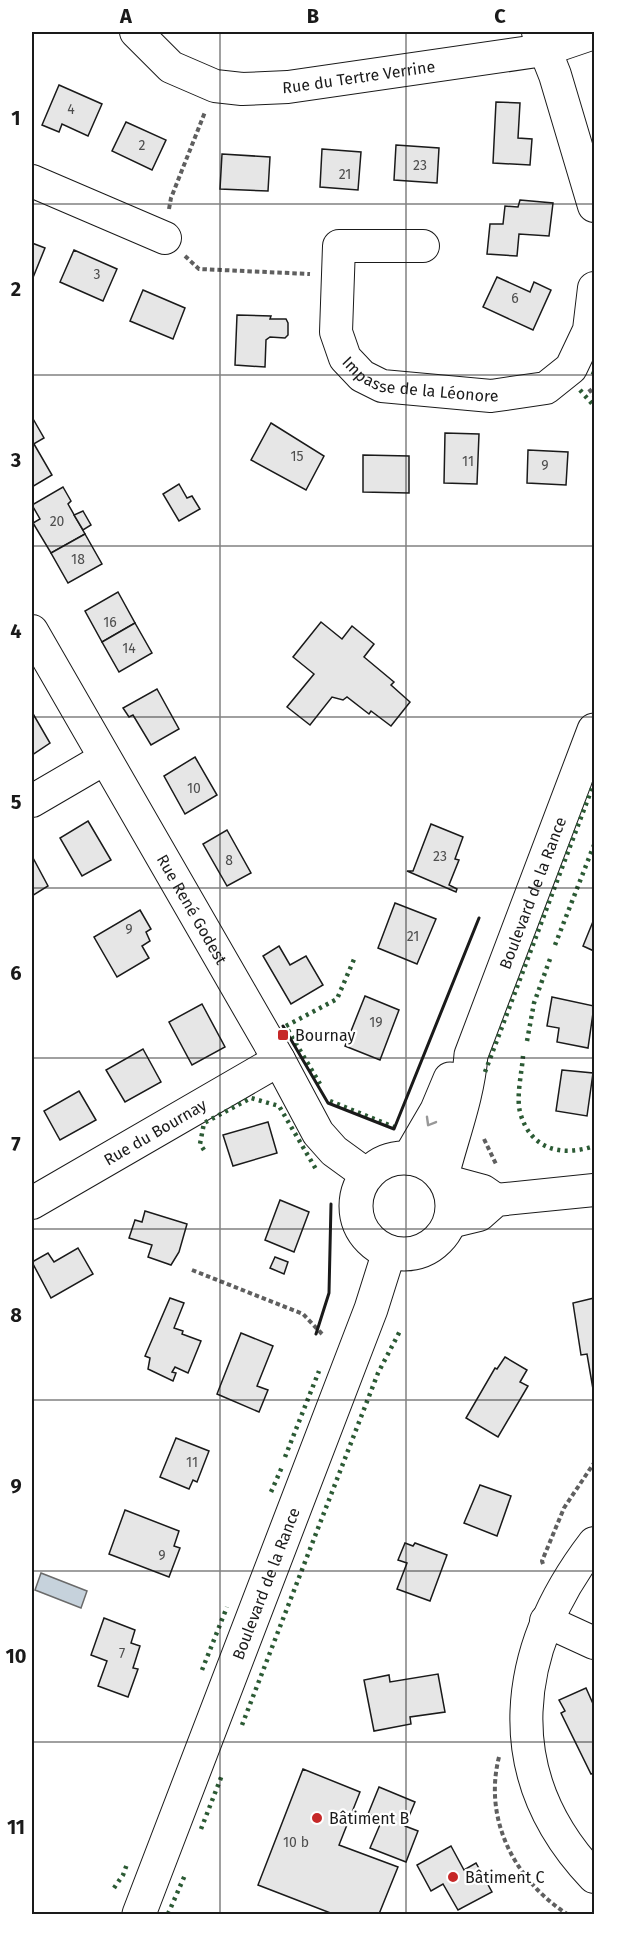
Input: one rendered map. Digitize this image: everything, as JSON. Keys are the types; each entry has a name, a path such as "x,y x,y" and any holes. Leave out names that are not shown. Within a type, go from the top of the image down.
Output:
{"main road":[{"name":"Boulevard de la Rance","path":"444,1179 456,1119 469,1083 471,1055 594,730"},
{"name":"Boulevard de la Rance","path":"410,1158 438,1110 451,1076 471,1055"},
{"path":"410,1158 426,1163 444,1179 453,1208 450,1222 443,1236 432,1246 418,1252 404,1254 389,1252 375,1245 364,1233 357,1219 356,1204 359,1188 367,1175 379,1164 393,1159 410,1158"},
{"name":"Boulevard de la Rance","path":"138,1914 368,1316 389,1252"}],"street":[{"name":"Rue du Tertre Verrine","path":"136,32 171,67 215,86 288,87 594,33"},
{"path":"541,41 555,75 594,206"},
{"path":"32,181 165,237"},
{"name":"Impasse de la Léonore","path":"423,246 339,246 336,332 345,358 362,376 382,386 491,396 546,388 571,368 589,330 594,288"},
{"name":"Rue René Godest","path":"32,631 279,1060 318,1133 334,1151 367,1175"},
{"path":"32,801 104,759"},
{"name":"Rue du Bournay","path":"32,1203 279,1060"},
{"path":"444,1179 483,1191 496,1200"},
{"path":"450,1222 478,1215 496,1200 594,1190"},
{"path":"594,1543 551,1610 533,1658 525,1703 529,1754 545,1808 572,1854 594,1877"},
{"path":"551,1610 594,1643"}],"path":[{"path":"215,86 171,198 165,237 199,269 338,275"},
{"path":"192,1270 303,1314 322,1334"},
{"path":"551,1610 542,1560 564,1508 594,1462"},
{"path":"500,1754 495,1773 495,1806 511,1857 528,1882 545,1900 567,1914"}],"shaded area":[{"path":"41,1573 87,1591 81,1608 35,1590"}],"building":[{"path":"59,85 102,104 88,136 62,124 59,132 42,125"},
{"path":"496,102 520,103 518,138 532,139 530,165 493,163"},
{"path":"126,122 166,140 152,170 112,151"},
{"path":"396,145 439,148 437,183 394,180"},
{"path":"322,149 361,152 358,190 320,187"},
{"path":"222,154 270,157 268,191 220,189"},
{"path":"520,200 553,203 549,236 519,234 517,256 487,254 490,224 503,224 505,206 518,207"},
{"path":"32,243 45,248 32,280"},
{"path":"74,250 117,269 103,301 60,282"},
{"path":"497,277 530,292 534,282 551,290 533,330 483,307"},
{"path":"143,290 185,308 173,339 130,321"},
{"path":"237,315 286,319 288,335 285,338 270,337 266,340 265,367 235,365"},
{"path":"32,417 44,438 32,445"},
{"path":"271,423 324,456 306,490 251,460"},
{"path":"445,433 479,434 477,484 444,483"},
{"path":"34,444 52,475 32,487 32,445"},
{"path":"528,450 568,452 566,485 527,483"},
{"path":"363,455 409,456 409,493 363,492"},
{"path":"179,484 187,498 192,496 200,509 179,521 163,494"},
{"path":"63,487 71,501 68,504 85,534 51,553 33,523 40,519 32,505"},
{"path":"83,511 91,525 83,530 74,515"},
{"path":"85,534 102,564 68,583 51,553"},
{"path":"118,592 135,623 102,642 85,611"},
{"path":"321,622 342,639 352,626 374,644 364,657 394,682 391,685 410,702 391,726 371,711 369,714 347,697 343,700 332,697 310,725 287,707 314,674 293,657"},
{"path":"135,623 152,653 119,672 102,642"},
{"path":"157,689 179,729 151,745 133,715 129,717 123,708"},
{"path":"32,712 50,743 32,755"},
{"path":"195,757 217,795 185,814 164,776"},
{"path":"88,821 111,860 82,876 60,838"},
{"path":"431,824 463,837 455,859 459,860 449,885 457,889 456,892 407,871 413,871"},
{"path":"227,830 251,873 227,886 203,844"},
{"path":"32,856 48,886 32,896"},
{"path":"395,903 436,919 417,964 378,948"},
{"path":"140,910 151,929 146,932 150,941 142,946 149,958 117,977 94,937"},
{"path":"594,919 594,951 583,946"},
{"path":"279,946 290,965 306,956 323,985 291,1004 263,956"},
{"path":"365,996 399,1010 380,1060 345,1046"},
{"path":"552,997 594,1006 588,1048 557,1042 559,1028 547,1026"},
{"path":"202,1004 225,1047 192,1065 169,1022"},
{"path":"143,1049 161,1082 125,1102 106,1070"},
{"path":"562,1070 593,1073 587,1116 556,1111"},
{"path":"79,1091 96,1120 60,1140 44,1111"},
{"path":"268,1122 277,1153 233,1166 223,1135"},
{"path":"280,1200 309,1212 294,1252 265,1240"},
{"path":"145,1211 187,1224 179,1252 171,1265 148,1257 152,1245 129,1238 135,1220 142,1222"},
{"path":"78,1248 93,1274 51,1298 32,1262 48,1253 54,1262"},
{"path":"275,1257 288,1262 284,1274 270,1268"},
{"path":"170,1298 184,1303 174,1328 183,1331 182,1334 201,1341 188,1373 175,1367 172,1372 176,1373 173,1381 148,1369 150,1358 145,1356"},
{"path":"594,1298 594,1395 587,1354 581,1355 573,1303"},
{"path":"241,1333 273,1346 257,1386 268,1390 259,1412 217,1394"},
{"path":"505,1357 527,1370 520,1382 528,1386 498,1437 466,1418 495,1368 497,1369"},
{"path":"176,1438 209,1451 197,1482 193,1480 189,1489 160,1477"},
{"path":"480,1485 511,1496 497,1536 464,1523"},
{"path":"125,1510 179,1531 174,1546 180,1548 169,1577 109,1554"},
{"path":"405,1543 413,1546 415,1543 447,1555 430,1601 397,1589 407,1563 398,1560"},
{"path":"104,1618 135,1630 131,1643 140,1646 133,1668 138,1669 128,1697 98,1686 107,1661 91,1655"},
{"path":"438,1674 445,1712 410,1717 411,1724 374,1731 364,1680 389,1675 390,1682"},
{"path":"586,1688 594,1706 594,1773 591,1774 561,1713 565,1711 559,1700"},
{"name":"Bâtiment B","path":"303,1769 360,1792 339,1845 398,1867 379,1914 333,1914 258,1885"},
{"path":"379,1787 415,1802 405,1826 418,1831 406,1862 370,1848 382,1820 368,1814"},
{"name":"Bâtiment C","path":"451,1846 464,1870 476,1863 492,1892 458,1910 443,1884 431,1891 417,1865"}],"hedge":[{"path":"594,372 592,376 594,379"},
{"path":"580,390 594,406"},
{"path":"485,1072 594,783"},
{"path":"555,945 594,845"},
{"path":"286,1026 337,999 355,957"},
{"path":"527,1041 534,1003 550,959"},
{"path":"288,1030 320,1084"},
{"path":"523,1056 519,1106 531,1135 539,1142 559,1150 570,1151 594,1146"},
{"path":"204,1150 200,1144 204,1123 251,1098 279,1106 317,1171"},
{"path":"330,1101 394,1127"},
{"path":"242,1725 378,1373 400,1331"},
{"path":"285,1457 319,1371"},
{"path":"271,1492 282,1467"},
{"path":"202,1670 227,1607"},
{"path":"201,1829 222,1775"},
{"path":"114,1888 127,1864"},
{"path":"168,1914 185,1875"}],"wall":[{"path":"283,1026 328,1103 394,1129 479,918"},
{"path":"316,1334 329,1293 331,1204"}],"place":[{"name":"Bournay","path":"283,1035"},
{"name":"Bâtiment B","path":"317,1818"},
{"name":"Bâtiment C","path":"453,1877"}]}
